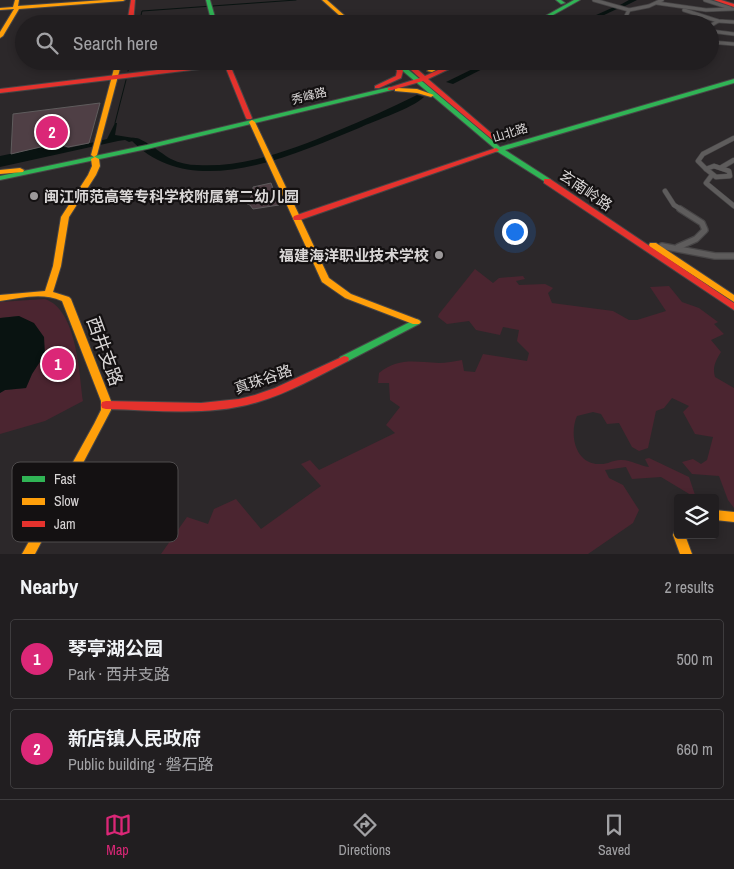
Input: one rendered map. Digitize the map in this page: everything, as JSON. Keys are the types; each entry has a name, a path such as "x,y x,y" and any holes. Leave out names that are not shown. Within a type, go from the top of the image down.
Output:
{"main road":[{"path":"0,9 16,5 104,0"},
{"path":"16,5 122,0"},
{"path":"131,15 133,0"},
{"path":"324,0 342,15"},
{"path":"332,0 350,15"},
{"path":"550,15 578,0"},
{"path":"716,0 734,7"},
{"path":"721,0 734,7"},
{"path":"539,15 563,1"},
{"path":"0,36 16,5"},
{"path":"48,294 56,266 65,217 96,166 96,150 117,70"},
{"path":"0,90 170,70"},
{"path":"229,70 298,220"},
{"path":"371,92 397,78 400,70"},
{"name":"玄南岭路","path":"409,70 504,149 734,307"},
{"name":"秀峰路","path":"419,79 434,70"},
{"path":"371,92 433,90 445,71"},
{"name":"秀峰路","path":"96,150 136,148 371,92 445,71"},
{"name":"山北路","path":"298,220 504,149 734,82"},
{"name":"玄南岭路","path":"504,149 734,299"},
{"path":"1,176 96,150"},
{"path":"1,176 96,150"},
{"name":"真珠谷路","path":"106,405 215,405 256,399 304,379 416,322 348,296 330,284 321,273 298,220"},
{"name":"西井支路","path":"0,298 48,294 64,297 70,305 106,405 99,425 79,462"},
{"path":"719,515 734,517"},
{"path":"680,539 686,554"},
{"name":"西井支路","path":"28,554 35,542"}],"street":[{"path":"594,0 630,9 657,3 662,0"},
{"path":"601,0 630,9"},
{"path":"705,0 734,7"},
{"path":"657,3 706,10 734,7"},
{"path":"675,6 701,15"},
{"path":"627,15 630,9"},
{"path":"719,21 734,22"},
{"path":"719,32 734,34"},
{"path":"719,43 734,44"},
{"path":"734,138 703,154 698,163 712,176 734,182"},
{"path":"722,167 734,160"},
{"path":"706,169 710,166 722,167 731,173 725,178"},
{"path":"712,176 706,183 734,206"},
{"path":"665,190 674,204 702,223 704,230 702,236 678,247"},
{"path":"662,246 678,247 705,256 734,256"}],"shaded area":[{"path":"115,123 117,123 115,135 140,139 129,142 125,140 118,141 0,167 0,156 53,145 69,148 107,139"},
{"path":"475,269 493,283 499,278 523,276 525,279 516,281 519,285 545,284 553,288 548,293 552,303 613,311 629,320 637,320 666,311 650,287 669,286 682,302 699,308 718,322 714,324 724,334 711,340 721,352 714,367 715,377 734,388 734,508 728,500 719,476 692,474 682,462 693,459 701,464 707,460 713,437 695,434 683,412 689,406 672,398 664,408 656,411 648,448 639,451 632,447 619,423 607,424 601,414 593,412 577,416 574,439 579,454 584,459 591,463 599,464 625,460 649,467 645,459 649,458 689,477 695,494 689,494 661,477 632,479 626,467 605,470 609,478 623,485 639,510 633,523 588,554 161,554 169,542 178,542 178,530 187,517 208,524 214,509 236,499 261,529 321,486 301,464 310,460 319,470 395,433 386,425 400,407 390,400 389,383 378,383 379,373 386,368 408,362 439,363 462,360 464,371 475,372 483,354 527,361 529,353 517,341 519,330 503,327 500,335 476,330 469,321 447,324 438,317"},
{"path":"45,299 56,305 70,328 78,359 83,401 45,421 0,434 0,393 5,390 26,388 32,374 45,354 19,316 0,318 0,302"},
{"path":"19,316 34,323 44,337 45,354 32,374 26,388 5,390 0,393 0,318"}],"building":[{"path":"100,103 89,143 68,147 57,143 11,154 13,114"},
{"path":"271,183 279,205 253,209 247,204 253,193 253,187"}],"waterway":[{"path":"141,15 142,11 296,0"},
{"path":"623,5 634,0"},
{"path":"600,15 616,8"},
{"path":"450,82 476,70"},
{"path":"115,123 126,80"},
{"path":"135,140 175,164 214,169 234,167 254,163 311,144 420,97"}],"traffic: fast":[{"path":"208,0 212,15"},
{"path":"558,0 563,3"},
{"path":"550,15 578,0"},
{"path":"405,70 499,149 547,181"},
{"path":"496,150 734,81"},
{"path":"0,178 147,147 390,89"},
{"path":"344,359 416,322"}],"traffic: slow":[{"path":"0,36 17,8 15,7 17,0"},
{"path":"0,9 123,0"},
{"path":"324,0 342,15"},
{"path":"94,155 117,70"},
{"path":"397,90 417,91 431,95"},
{"path":"252,122 325,280 348,296 416,322"},
{"path":"48,294 57,266 65,217 92,175 96,166 95,159"},
{"path":"0,172 20,170"},
{"path":"653,245 734,299"},
{"path":"0,298 42,293 66,299 106,401 106,410 79,462"},
{"path":"719,515 734,517"},
{"path":"680,539 686,554"},
{"path":"28,554 35,542"}],"traffic: jam":[{"path":"131,15 133,0"},
{"path":"716,0 734,6"},
{"path":"0,91 175,70"},
{"path":"230,70 249,118"},
{"path":"377,87 399,77 400,70"},
{"path":"414,70 495,139"},
{"path":"390,89 423,79 443,70"},
{"path":"297,218 496,150"},
{"path":"547,181 734,307"},
{"path":"106,405 201,407 239,403 279,391 344,359"}],"place":[{"name":"新店镇人民政府","path":"52,132"},
{"name":"闽江师范高等专科学校附属第二幼儿园","path":"34,196"},
{"name":"福建海洋职业技术学校","path":"439,255"},
{"name":"琴亭湖公园","path":"58,364"}]}
